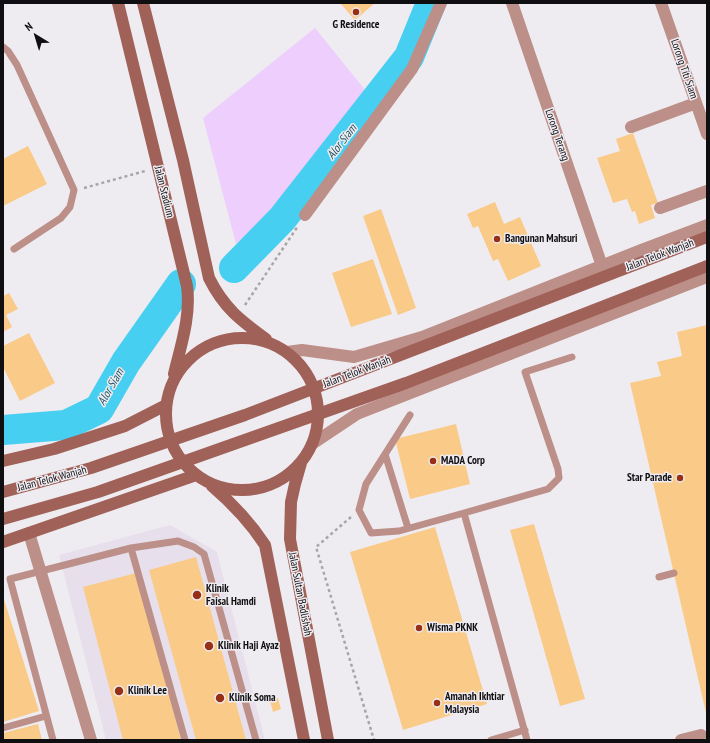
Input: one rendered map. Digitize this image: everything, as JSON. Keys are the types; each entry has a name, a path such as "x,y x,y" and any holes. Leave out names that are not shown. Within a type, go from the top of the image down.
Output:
{"main road":[{"name":"Jalan Stadium","path":"118,3 187,286 189,301 188,316 173,381"},
{"path":"3,542 200,478 220,487 237,490 254,489 271,484 286,476 299,464 310,447 318,419 316,393 305,370 287,352 236,318 218,295 208,278 183,160 143,3"},
{"name":"Jalan Telok Wanjah","path":"3,492 91,468 245,415 707,237"},
{"path":"3,519 98,492 406,383 707,266"},
{"path":"272,343 250,338 226,339 204,347 186,362 173,381 166,405 167,431 178,456 200,478 238,510 253,526 265,545 304,740"},
{"path":"3,461 54,449 125,426 166,405"},
{"name":"Jalan Sultan Badlishah","path":"310,447 300,466 294,484 290,515 290,540 328,740"},
{"path":"320,698 336,740"}],"street":[{"path":"305,215 412,69 441,3"},
{"name":"Lorong Terang","path":"512,3 602,266"},
{"name":"Lorong Titi Siam","path":"661,3 707,134"},
{"path":"631,127 696,103"},
{"path":"660,208 707,191"},
{"path":"287,352 302,350 354,358 422,337 707,225"},
{"path":"310,447 357,414 707,277"},
{"path":"29,533 91,740"},
{"path":"681,740 700,735"}],"lane":[{"path":"3,47 8,51 17,65 74,190 70,207 61,218 14,248"},
{"path":"410,415 366,484 359,510 371,533 398,531 548,489 559,478 558,469 525,372 572,357"},
{"path":"385,454 408,528"},
{"path":"464,513 527,740"},
{"path":"53,740 6,580 131,548 178,541 194,547 204,554 256,740"},
{"path":"131,548 185,740"},
{"path":"659,577 674,573"},
{"path":"3,728 46,716"},
{"path":"491,740 524,730"}],"path":[{"path":"74,190 116,180 158,166"},
{"path":"236,318 305,215"},
{"path":"359,510 316,547 374,740"}],"shaded area":[{"path":"315,28 370,96 294,191 236,244 203,118"},
{"path":"170,525 217,552 265,740 106,740 59,555"}],"building":[{"name":"G Residence","path":"340,3 375,3 355,20"},
{"path":"633,133 658,203 651,205 655,218 639,224 635,211 632,212 627,199 613,203 597,158 620,151 616,139"},
{"path":"28,146 47,184 3,206 3,159"},
{"path":"495,202 504,224 520,217 541,266 508,281 498,259 493,261 478,226 473,228 467,214"},
{"path":"381,209 416,308 398,315 363,216"},
{"path":"373,259 392,314 351,327 332,273"},
{"path":"9,293 18,309 6,315 12,327 3,332 3,296"},
{"name":"Star Parade","path":"707,325 706,713 630,383 661,376 657,362 682,356 677,332"},
{"path":"29,333 55,383 20,401 3,367 3,346"},
{"name":"MADA Corp","path":"456,424 470,484 410,499 395,439"},
{"path":"534,524 585,699 560,706 510,530"},
{"name":"Wisma PKNK","path":"435,527 487,704 403,730 350,552"},
{"path":"196,557 246,740 196,740 149,570"},
{"path":"136,573 181,740 123,740 83,587"},
{"path":"3,596 39,711 3,722"},
{"path":"278,698 281,709 273,712 270,701"},
{"path":"38,724 42,740 3,740 3,733"}],"waterway":[{"name":"Alor Siam","path":"234,268 282,219 409,57 431,3"},
{"name":"Alor Siam","path":"3,430 66,425 99,409 126,362 181,284"}],"place":[{"name":"G Residence","path":"356,12"},
{"name":"Bangunan Mahsuri","path":"497,239"},
{"name":"MADA Corp","path":"433,461"},
{"name":"Star Parade","path":"680,478"},
{"name":"Klinik Faisal Hamdi","path":"197,595"},
{"name":"Wisma PKNK","path":"419,628"},
{"name":"Klinik Haji Ayaz","path":"209,646"},
{"name":"Klinik Lee","path":"119,691"},
{"name":"Klinik Soma","path":"220,698"},
{"name":"Amanah Ikhtiar Malaysia","path":"437,703"}]}
